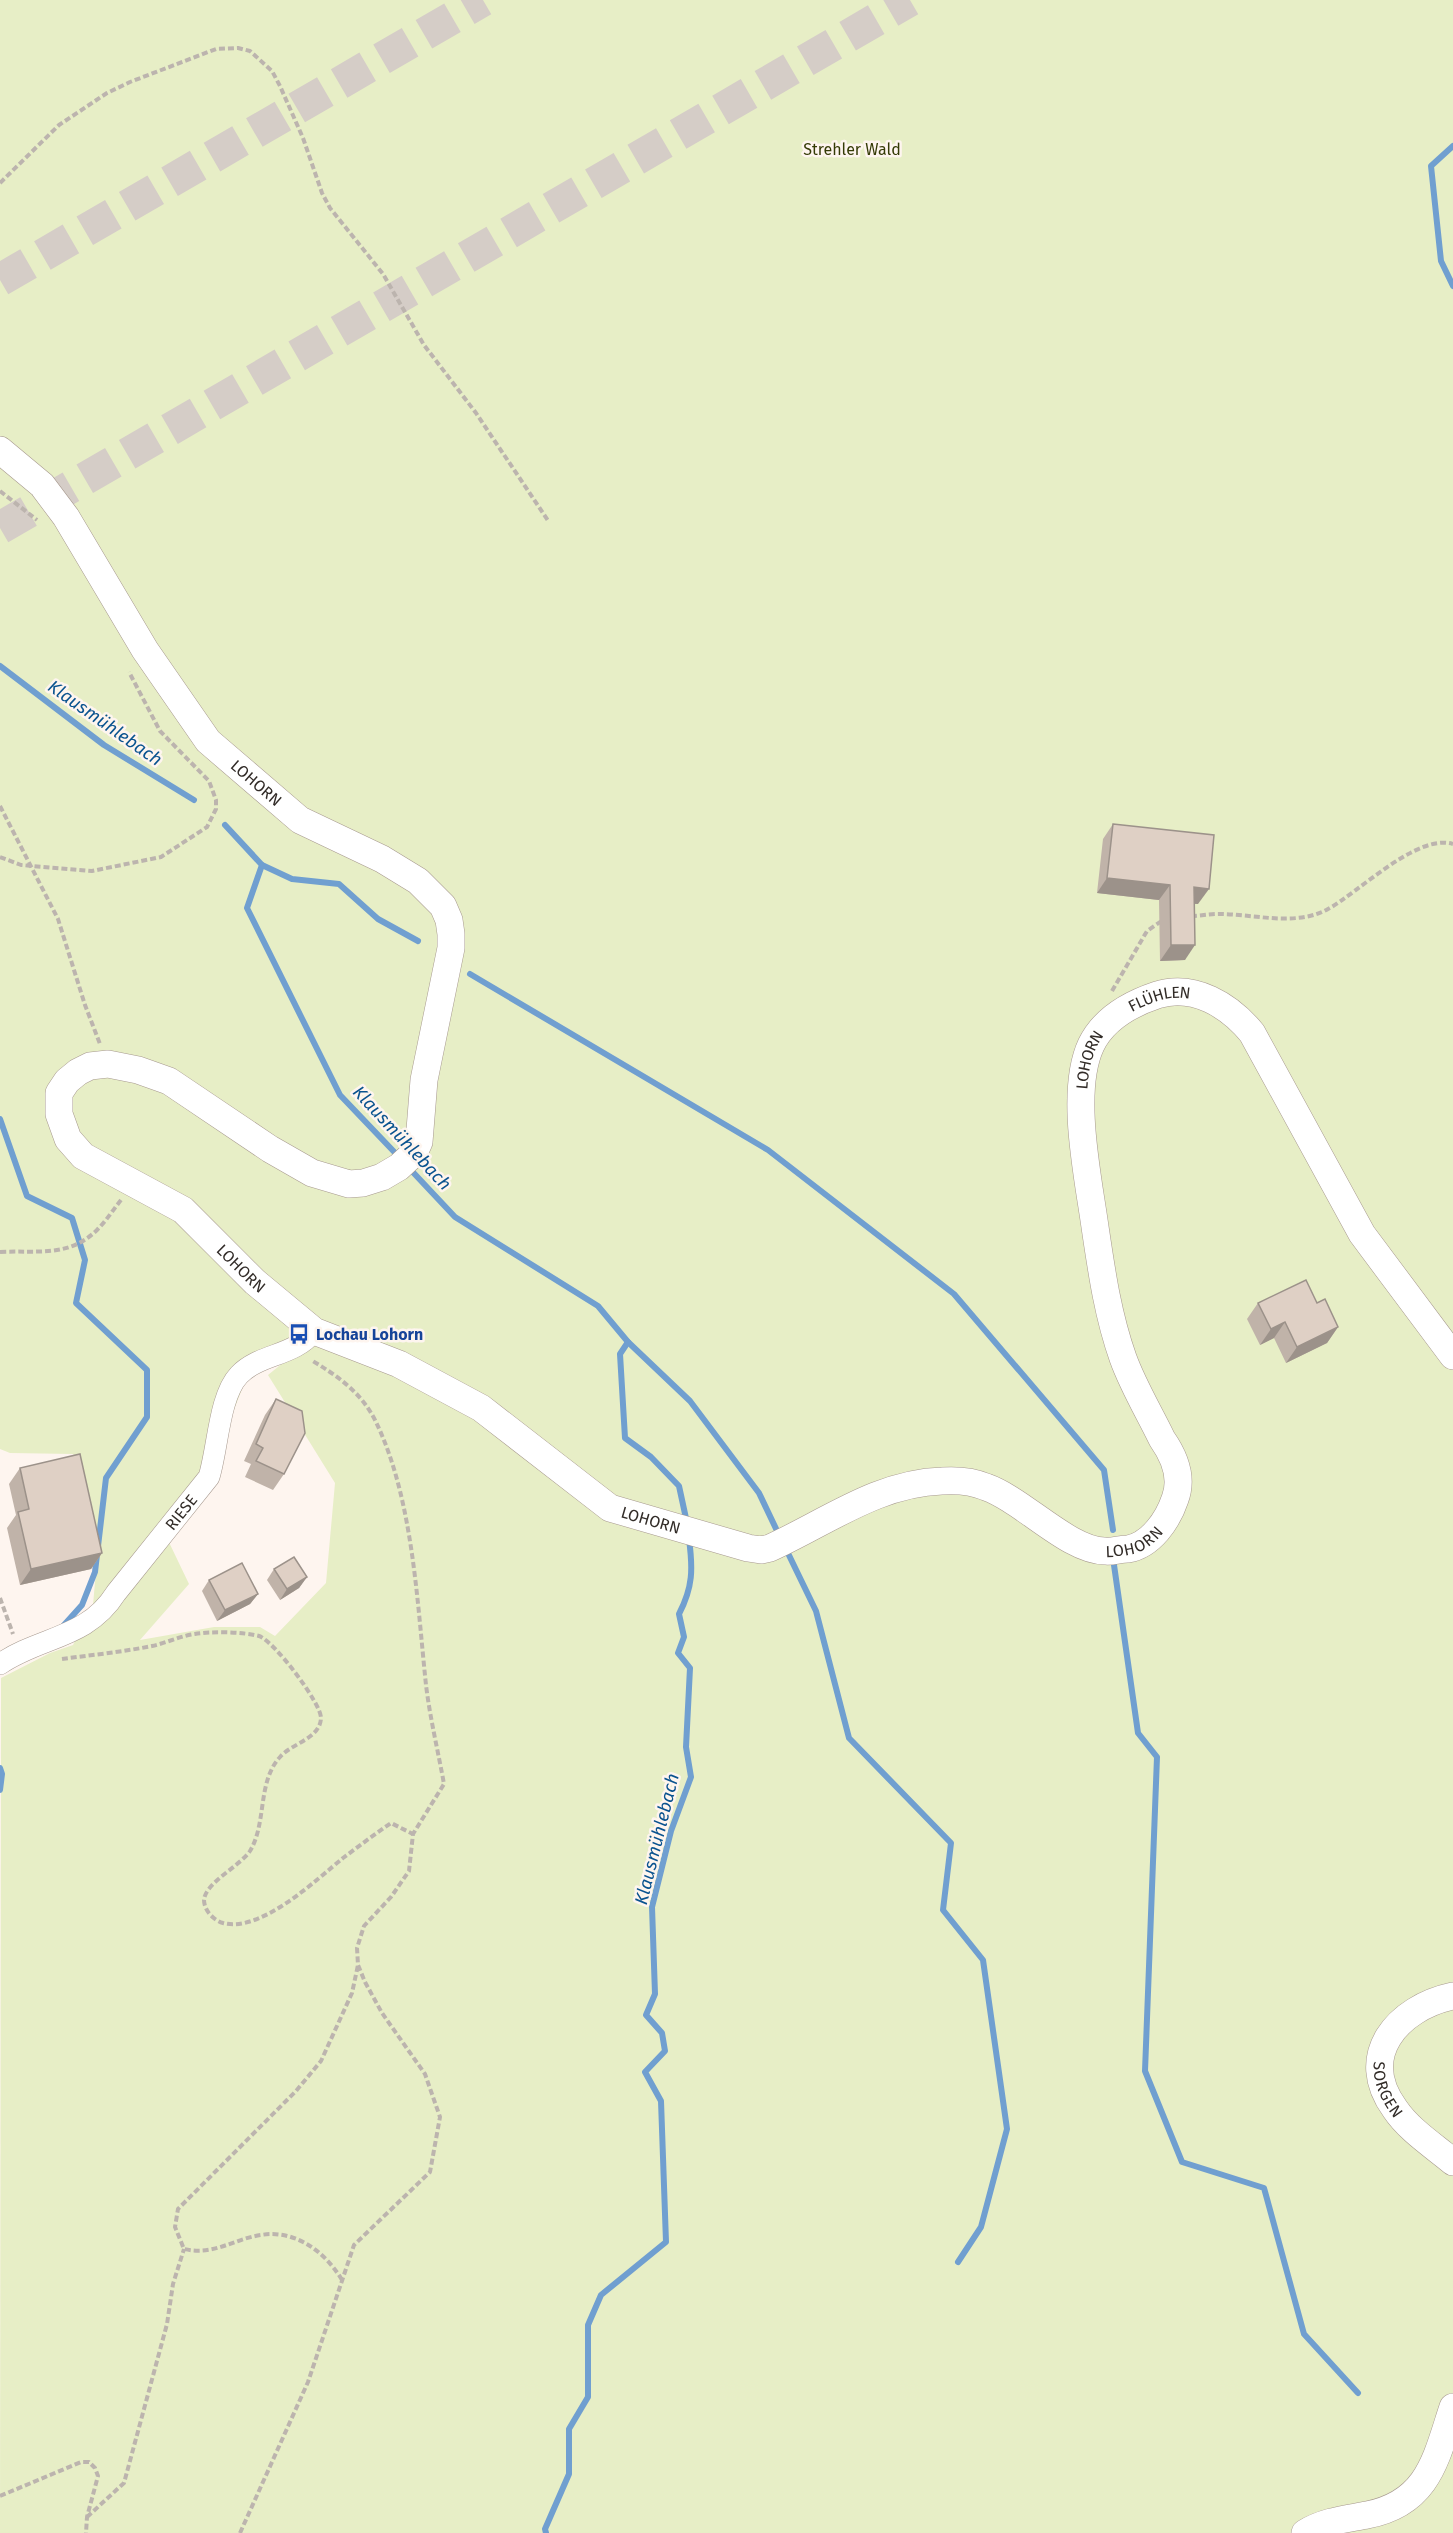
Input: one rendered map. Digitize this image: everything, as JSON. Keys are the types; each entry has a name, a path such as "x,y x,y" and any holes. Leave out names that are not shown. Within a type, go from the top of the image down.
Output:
{"street":[{"name":"LOHORN","path":"0,450 42,486 66,518 145,650 208,741 300,820 401,870 431,892 449,920 451,948 424,1080 419,1142 406,1160 382,1177 363,1183 337,1182 312,1173 270,1149 169,1081 155,1074 108,1064 90,1066 78,1072 67,1081 59,1093 59,1113 68,1139 84,1156 183,1210 255,1282 305,1339 399,1364 481,1408 610,1508 754,1549 770,1548 881,1492 920,1482 967,1481 1005,1496 1083,1546 1104,1552 1134,1548 1148,1541 1162,1525 1176,1498 1179,1477 1171,1451 1162,1439 1123,1360 1107,1304 1083,1137 1081,1086 1084,1064 1091,1045 1109,1021"},
{"name":"FLÜHLEN","path":"1109,1021 1124,1008 1142,1000 1180,992 1197,994 1213,1001 1242,1021 1260,1047 1374,1253 1453,1356"},
{"name":"RIESE","path":"0,1664 19,1651 81,1628 106,1609 116,1593 209,1477 230,1388 239,1374 305,1339"},
{"name":"SORGEN","path":"1453,1996 1428,2004 1393,2028 1378,2059 1383,2088 1396,2111 1453,2162"},
{"path":"1305,2533 1331,2521 1371,2514 1407,2499 1424,2481 1438,2456 1453,2407"}],"path":[{"path":"0,183 24,157 60,125 116,89 216,49 238,48 260,57 272,71 280,86 330,208 383,274 424,345 476,413 549,522"},
{"path":"0,491 41,523"},
{"path":"0,856 21,865 92,871 161,856 207,827 216,809 216,800 209,782 160,731 124,663"},
{"path":"0,806 58,919 85,1005 108,1064"},
{"path":"1186,917 1218,914 1285,918 1314,915 1330,909 1375,874 1427,846 1453,844"},
{"name":"FLÜHLEN","path":"1109,1021 1108,1005 1115,982 1147,931 1165,919"},
{"path":"0,1252 54,1252 77,1246 98,1229 136,1185"},
{"path":"87,2517 124,2483 167,2324 173,2284 184,2249 175,2227 178,2209 296,2091 321,2061 352,1993 358,1965 357,1948 364,1926 391,1897 409,1870 413,1834 444,1784 427,1688 418,1602 396,1475 375,1420 358,1395 305,1339"},
{"path":"0,1598 19,1651"},
{"path":"56,1660 152,1646 196,1634 260,1636 276,1648 287,1661 318,1708 321,1718 318,1728 312,1735 294,1744 279,1757 270,1774 257,1836 249,1852 210,1887 204,1898 206,1908 213,1918 224,1923 236,1924 267,1915 311,1887 343,1858 391,1823 413,1834"},
{"path":"240,2533 308,2382 354,2246 430,2172 440,2117 426,2074 382,2013 364,1982 358,1965"},
{"path":"184,2249 198,2252 231,2245 262,2234 291,2237 310,2246 332,2262 342,2281"},
{"path":"0,2496 81,2462 89,2462 95,2468 98,2476 87,2517 86,2533"}],"green space":[{"name":"Strehler Wald","path":"0,0 1453,0 1453,2533 0,2533 1,1678 50,1653 73,1645 93,1605 96,1571 82,1467 73,1454 10,1453 0,1449","holes":["284,1362 268,1375 335,1483 326,1583 275,1636 260,1627 214,1627 140,1640 189,1584 166,1536 228,1425 244,1384 261,1369"]}],"building":[{"path":"1113,824 1214,835 1209,889 1194,887 1195,945 1171,945 1170,885 1107,878"},
{"path":"1306,1280 1317,1303 1325,1299 1338,1327 1297,1347 1285,1322 1271,1329 1258,1303"},
{"path":"276,1399 302,1411 305,1433 284,1474 256,1461 263,1448 256,1444"},
{"path":"80,1454 102,1553 31,1569 18,1512 29,1509 20,1468"},
{"path":"294,1557 307,1577 287,1589 274,1569"},
{"path":"242,1563 258,1594 225,1610 209,1580"}],"waterway":[{"path":"1453,146 1431,166 1441,261 1453,286"},
{"name":"Klausmühlebach","path":"0,666 104,745 194,800"},
{"name":"Klausmühlebach","path":"225,825 262,865 247,908 340,1095 400,1158"},
{"path":"262,865 292,879 339,884 378,919 418,941"},
{"path":"470,974 768,1150 954,1294 1104,1470 1113,1530"},
{"path":"0,1119 27,1196 72,1218 85,1260 76,1303 147,1370 147,1417 106,1478 95,1572 82,1605 64,1625"},
{"name":"Klausmühlebach","path":"409,1168 455,1217 598,1306 628,1342 690,1401 759,1493 779,1535"},
{"name":"Klausmühlebach","path":"628,1342 620,1354 625,1438 651,1457 679,1486 687,1523"},
{"name":"Klausmühlebach","path":"546,2533 545,2529 569,2474 569,2429 588,2397 588,2325 601,2295 666,2242 661,2101 645,2072 665,2051 662,2033 646,2015 655,1994 652,1907 671,1831 691,1777 686,1747 690,1668 678,1653 684,1637 679,1614 691,1578 689,1539"},
{"name":"Klausmühlebach","path":"785,1547 816,1611 849,1738 951,1843 943,1910 983,1960 1007,2129 981,2227 958,2262"},
{"path":"1114,1565 1138,1733 1157,1757 1145,2071 1182,2162 1264,2188 1304,2334 1358,2393"},
{"path":"0,1768 2,1774 0,1790"}],"tunnel":[{"path":"0,280 483,0"},
{"path":"0,528 910,0"}],"place":[{"name":"Lochau Lohorn","path":"299,1334"}]}
